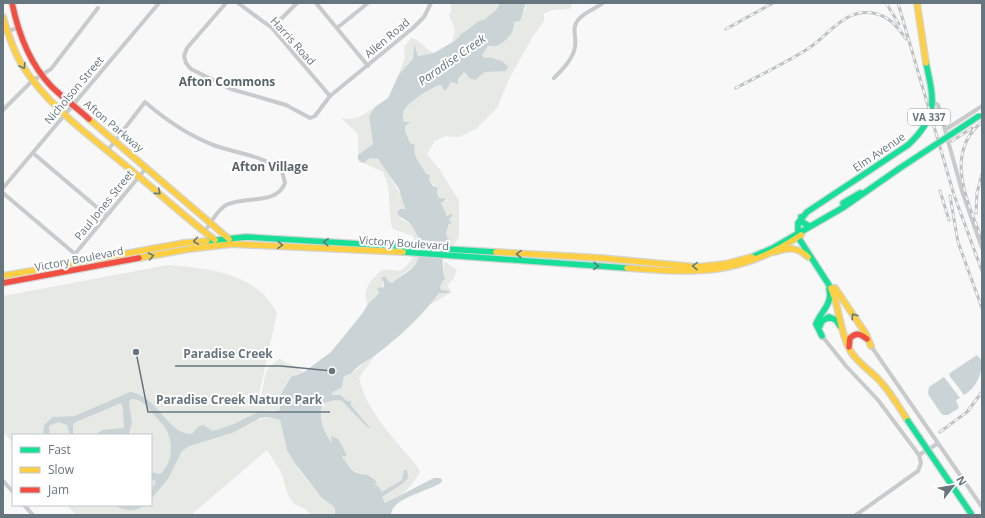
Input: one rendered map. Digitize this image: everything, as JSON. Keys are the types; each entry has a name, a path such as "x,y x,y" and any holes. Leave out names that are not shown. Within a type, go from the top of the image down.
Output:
{"main road":[{"name":"Afton Parkway","path":"12,3 18,28 26,49 42,75 73,105 228,238 232,244"},
{"name":"Elm Avenue","path":"801,217 915,139 926,122 933,102 933,90 918,24 917,3"},
{"name":"Afton Parkway","path":"3,17 5,31 16,56 32,81 50,101 214,239 222,244"},
{"path":"798,235 856,199 864,192 980,115"},
{"path":"801,217 802,222 809,226"},
{"path":"801,217 798,225 798,235 830,286 838,309 842,332"},
{"path":"798,235 809,226 815,224"},
{"name":"Victory Boulevard","path":"3,276 184,243 228,238 262,238 451,253 601,258 697,267 721,267 754,262 775,252 798,235"},
{"name":"Victory Boulevard","path":"721,267 762,253 798,235"},
{"name":"Victory Boulevard","path":"3,283 222,244 407,250"},
{"path":"775,252 794,248 804,252 814,262"},
{"path":"819,269 866,334 871,346"},
{"path":"822,336 816,324 824,313 830,300 830,286"},
{"path":"824,313 838,309"},
{"path":"822,336 820,324 822,321 827,318 836,320 850,350 860,363 882,383 972,515"},
{"path":"850,350 850,338 857,334 864,337 871,346"}],"street":[{"name":"Nicholson Street","path":"3,188 159,3"},
{"name":"Allen Road","path":"226,3 187,48 184,56 186,63 191,69 231,89 286,105 310,118 315,116 330,96 418,23 428,11 431,3"},
{"name":"Harris Road","path":"238,3 272,28 330,96"},
{"path":"272,28 297,3"},
{"path":"316,3 368,66"},
{"path":"337,28 368,3"},
{"path":"554,78 565,67 575,48 574,29 576,22 582,15 603,3"},
{"path":"3,110 32,81 51,69 98,8"},
{"path":"5,31 18,28"},
{"path":"108,150 145,102 181,130 215,146 259,157 282,171 285,183 279,193 269,197 232,202 223,207 210,222 205,231"},
{"path":"933,102 938,105 962,191 982,248"},
{"path":"946,130 982,106"},
{"path":"33,153 106,215"},
{"name":"Paul Jones Street","path":"75,254 147,167"},
{"path":"3,193 75,254 81,262 83,268"},
{"path":"822,336 846,366 878,400 919,455 920,463 918,471 856,515"},
{"path":"871,346 982,507"},
{"path":"919,455 938,444"},
{"path":"3,481 12,491"},
{"path":"25,506 33,515"}],"shaded area":[{"path":"451,3 500,3 493,12 467,29 452,42 455,29 449,15 451,11"},
{"path":"526,3 573,3 570,9 553,10 544,13 544,21 532,38 509,79 497,108 476,129 459,137 446,136 435,141 427,154 440,170 459,201 459,237 454,245 443,247 448,237 446,234 450,223 449,215 447,216 441,203 448,199 443,200 439,198 435,185 429,180 414,153 405,131 405,126 410,123 403,122 403,112 421,95 437,86 441,85 444,87 458,79 464,72 467,77 476,79 479,75 505,63 496,58 484,58 481,55 487,47 494,46 510,33 515,27 514,21 526,9"},
{"path":"411,38 418,40 428,50 434,53 418,56 414,45 413,59 399,74 405,57 404,47"},
{"path":"376,106 369,116 373,144 358,155 358,134 341,118 356,118"},
{"path":"370,158 375,158 378,160 387,170 403,199 404,210 401,219 415,229 419,237 420,245 414,245 415,241 413,236 393,229 391,224 388,185 383,172 364,163"},
{"path":"414,256 419,257 415,265 392,283 382,278 382,289 368,305 366,300 366,290 374,277 382,270 402,270"},
{"path":"444,261 457,270 454,278 447,286 452,292 430,305 439,293 449,293 449,291 441,290 439,286 443,280"},
{"path":"168,265 193,267 218,272 241,279 252,285 264,295 277,313 259,395 261,397 266,371 277,360 280,359 304,372 296,374 280,396 280,410 262,411 258,420 268,417 280,420 287,449 299,470 321,497 333,506 336,515 311,515 305,509 294,504 288,495 281,472 267,450 191,515 76,515 68,506 152,506 152,434 12,434 12,442 3,432 3,296"},
{"path":"378,351 359,378 363,391 375,414 391,436 417,466 420,472 406,491 391,501 385,503 382,497 402,484 405,473 402,480 382,493 374,484 375,483 372,476 362,474 348,465 343,456 345,457 347,455 343,449 331,442 327,437 323,428 321,417 324,403 336,400 342,401 370,428 351,405 351,401 347,401 340,395 332,395 333,392 343,383 344,376 356,370"}],"water":[{"path":"500,3 526,3 520,21 514,22 512,33 496,46 487,47 482,55 484,58 494,58 506,64 508,67 506,71 485,72 475,80 469,78 464,72 458,79 458,84 451,82 445,91 441,85 432,88 416,99 403,112 404,122 411,122 405,126 405,131 410,143 415,145 414,152 426,174 430,175 429,180 433,186 438,188 437,192 439,198 447,199 441,203 447,216 453,213 449,220 452,223 449,224 446,234 449,240 444,243 443,246 443,267 445,278 440,286 441,290 449,291 449,293 439,293 413,323 392,342 350,374 344,376 342,387 333,392 332,395 340,395 347,401 351,401 351,405 370,428 368,428 342,401 336,400 324,403 321,412 322,423 326,434 332,443 331,436 338,439 347,455 345,457 343,456 343,458 350,468 355,472 368,475 374,479 377,483 374,484 379,487 382,492 402,480 404,470 407,470 408,478 402,484 382,497 385,503 434,478 441,478 442,482 404,499 397,504 391,515 335,514 333,506 321,497 294,462 287,450 280,420 268,417 260,418 232,433 189,446 182,451 168,479 152,498 152,489 156,482 152,479 152,472 160,474 164,470 171,454 171,442 167,431 159,420 141,401 131,399 129,402 132,423 129,433 127,434 96,434 103,430 124,428 123,409 121,403 76,422 73,424 73,434 70,434 67,425 58,422 49,426 50,434 43,434 44,425 53,417 75,416 130,392 140,395 148,400 169,422 183,433 192,434 198,427 203,425 213,431 234,424 260,411 271,412 280,410 280,396 291,377 304,372 331,352 362,314 368,304 379,293 377,288 384,287 384,282 381,278 385,276 389,282 392,283 413,267 418,260 420,245 417,234 409,223 397,213 400,209 405,209 399,189 378,159 370,158 364,163 360,162 358,159 358,155 373,144 369,116 376,106 388,98 399,74 413,59 414,44 418,56 434,53 456,40 461,34 479,21 485,19 496,10"},
{"path":"977,355 982,361 978,381 972,389 964,395 949,375"},
{"path":"944,377 960,398 956,400 959,408 948,415 943,415 940,412 928,394 929,387"},
{"path":"117,506 143,506 134,510 126,510"}],"railway":[{"path":"726,29 773,3"},
{"path":"886,3 899,24"},
{"path":"898,3 954,195 982,271"},
{"path":"736,88 809,48 838,23 854,14 863,12 884,16 896,26 906,39"},
{"path":"982,122 970,134 964,148 961,163 962,178 966,194 982,240"},
{"path":"952,141 972,128"},
{"path":"976,213 977,193 982,174"},
{"path":"940,191 949,220"},
{"path":"950,196 958,242 982,308"},
{"path":"940,432 967,412 982,392"}],"traffic: fast":[{"path":"829,285 798,237 798,223 807,212 908,145 918,135 925,125 932,107 931,87 926,63"},
{"path":"900,168 979,116"},
{"path":"752,257 773,248 844,207 900,168"},
{"path":"843,203 860,193"},
{"path":"801,217 802,222 809,226"},
{"path":"207,241 246,237 496,252"},
{"path":"403,252 627,268"},
{"path":"822,336 816,324 828,303 830,294 829,289"},
{"path":"820,326 822,321 829,317 836,320 840,326"},
{"path":"908,421 972,515"}],"traffic: slow":[{"path":"917,3 926,63"},
{"path":"3,17 11,42 22,65 33,81 58,109 215,240"},
{"path":"89,119 229,239"},
{"path":"627,268 675,271 718,269 738,265 758,258 801,235"},
{"path":"3,276 184,243 207,241"},
{"path":"139,258 189,249 232,244 403,252"},
{"path":"775,252 784,249 793,249 800,251 808,257"},
{"path":"496,252 601,258 697,267 725,264 752,257"},
{"path":"831,288 846,343 850,350 856,359 884,386 908,421"},
{"path":"835,288 866,334 871,346"}],"traffic: jam":[{"path":"12,3 21,36 37,68 60,95 89,119"},
{"path":"3,283 139,258"},
{"path":"849,347 850,338 857,334 867,339"}],"place":[{"name":"Paradise Creek Nature Park","path":"136,352"},
{"name":"Paradise Creek","path":"332,371"}],"district":[{"name":"Afton Commons","path":"227,82"},
{"name":"Afton Village","path":"270,167"}]}
